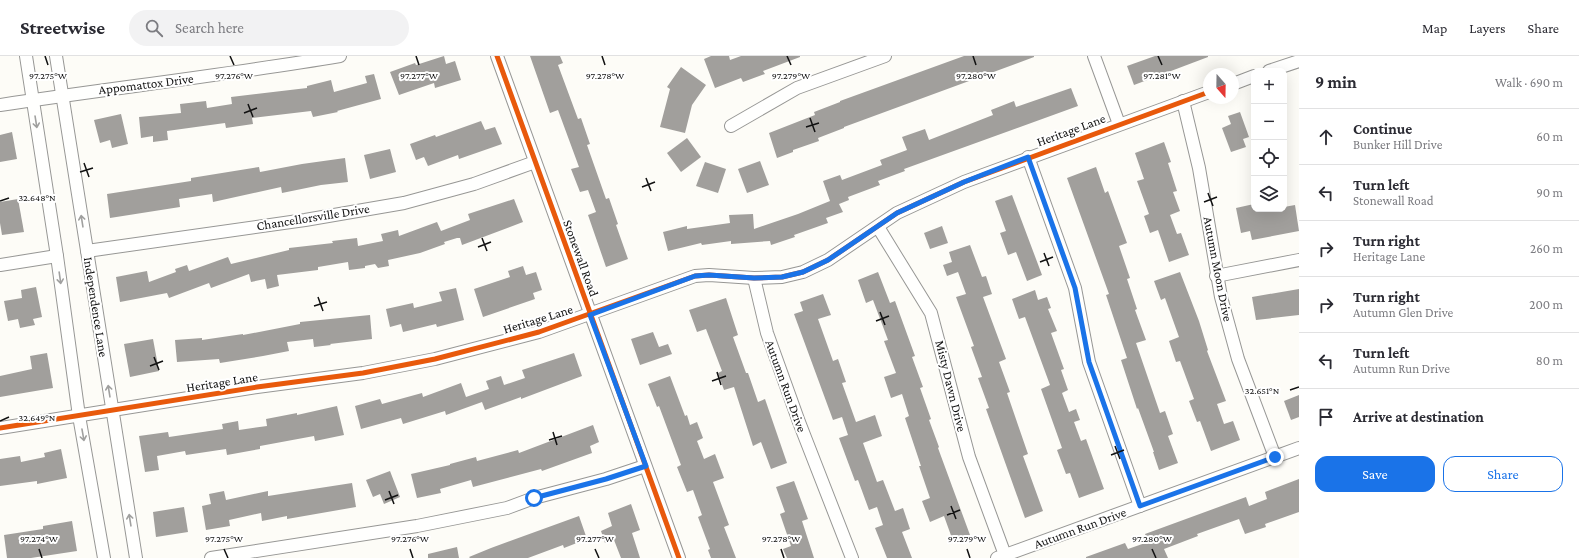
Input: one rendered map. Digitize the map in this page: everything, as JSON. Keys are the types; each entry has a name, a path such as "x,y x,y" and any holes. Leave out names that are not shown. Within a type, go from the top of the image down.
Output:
{"street":[{"path":"26,56 57,256 79,416 104,558"},
{"name":"Independence Lane","path":"56,56 136,558"},
{"name":"Appomattox Drive","path":"0,105 63,95 252,71 340,56"},
{"name":"Stonewall Road","path":"497,56 679,558"},
{"path":"731,126 797,88 885,56"},
{"path":"1094,56 1120,124"},
{"path":"1278,68 1299,61"},
{"path":"1239,82 1251,77"},
{"name":"Heritage Lane","path":"0,428 257,387 363,373 435,359 539,332 590,315 695,276 709,275 754,278 782,277 803,272 828,260 897,213 964,182 1028,157 1203,94"},
{"name":"Autumn Moon Drive","path":"1183,101 1199,168 1220,297 1238,359 1275,457"},
{"path":"1028,157 1075,288 1089,362 1140,506"},
{"name":"Chancellorsville Drive","path":"87,251 305,220 404,203 474,184 535,162"},
{"name":"Misty Dawn Drive","path":"878,227 931,313 956,413 1001,556"},
{"path":"0,266 57,256"},
{"path":"1216,276 1299,260"},
{"name":"Autumn Run Drive","path":"754,278 767,332 799,422 852,558"},
{"name":"Autumn Run Drive","path":"1001,556 1299,448"},
{"path":"211,558 416,526 506,508 534,498 606,479 646,466"}],"building":[{"path":"444,56 446,64 455,61 461,80 435,88 434,83 399,95 390,72 415,63 416,65"},
{"path":"530,56 560,56 563,63 558,65 578,119 581,118 590,144 587,145 606,199 609,198 618,224 616,225 628,259 606,267 588,215 596,212 588,190 580,192 571,169 579,167 558,110 550,113"},
{"path":"711,56 729,56 730,60 741,56 800,57 763,71 765,74 743,82 741,78 715,88 704,59"},
{"path":"964,56 1034,57 844,127 818,138 819,141 793,150 793,152 777,158 769,133 815,115 814,112 840,101"},
{"path":"1155,56 1208,57 1134,85 1127,66"},
{"path":"681,67 706,85 692,105 685,133 660,127 670,89 667,87"},
{"path":"374,74 381,99 337,111 338,112 313,117 311,111 252,118 253,124 226,128 225,123 167,131 168,140 153,142 153,136 141,138 139,117 181,113 180,104 206,101 207,108 232,104 231,97 307,88 307,86 331,80 334,92 367,83 365,76"},
{"path":"1071,88 1078,106 904,169 905,171 878,181 880,185 848,197 849,200 839,204 843,212 826,218 828,223 794,235 795,237 771,245 770,241 731,244 731,241 702,245 701,243 668,251 663,232 687,226 687,229 730,223 729,215 753,214 754,229 798,214 830,201 823,181 840,175 842,180 882,165 880,160 907,150 902,137 925,129 929,140 993,115 991,110 1014,101 1016,107"},
{"path":"1240,112 1249,137 1243,139 1246,147 1231,152 1222,128 1231,124 1228,116"},
{"path":"121,114 128,144 112,148 110,140 100,143 94,120"},
{"path":"481,121 485,130 495,127 502,144 459,159 458,155 428,166 424,157 416,160 410,144 435,135 436,137"},
{"path":"12,132 17,159 0,162 0,135"},
{"path":"687,138 701,157 681,172 667,153"},
{"path":"1164,142 1171,162 1168,163 1177,191 1173,192 1180,211 1170,215 1177,234 1181,233 1189,255 1169,262 1158,230 1150,233 1144,216 1149,214 1137,181 1144,179 1135,153"},
{"path":"390,149 396,172 370,179 364,155"},
{"path":"345,158 348,182 321,185 282,193 281,187 213,202 212,194 179,199 180,207 110,218 107,194 191,181 191,178 259,167 260,172"},
{"path":"760,161 769,185 747,193 738,169"},
{"path":"705,162 726,169 718,193 696,186"},
{"path":"1096,167 1105,193 1108,191 1127,243 1119,246 1130,278 1127,279 1137,309 1135,310 1146,340 1136,343 1160,413 1165,411 1173,434 1168,436 1178,463 1159,470 1121,360 1127,358 1106,295 1109,294 1067,178"},
{"path":"1012,195 1042,275 1027,281 1016,252 1008,255 1000,233 1006,231 995,201"},
{"path":"18,199 24,232 2,235 0,223 0,202"},
{"path":"514,199 523,222 462,245 460,238 457,238 420,253 388,260 389,266 378,268 375,264 365,266 365,268 349,270 348,262 318,267 318,270 277,275 279,286 267,289 265,279 251,282 249,274 211,288 209,283 169,298 167,293 120,302 116,277 147,271 149,282 176,272 175,269 187,265 189,271 228,257 231,264 289,250 289,248 333,243 332,241 357,238 358,246 383,241 381,234 398,230 399,236 437,222 441,231 470,220 468,214"},
{"path":"1251,205 1251,212 1287,212 1287,206 1295,205 1299,231 1252,240 1250,231 1241,233 1236,208"},
{"path":"942,226 948,243 930,249 924,233"},
{"path":"970,245 982,277 986,276 992,294 983,297 1006,359 999,362 1010,392 1007,393 1028,454 1023,456 1043,511 1025,518 986,409 989,408 978,378 982,377 971,347 974,346 956,297 966,294 958,272 947,276 943,265 952,262 949,252"},
{"path":"523,266 526,275 536,272 542,290 533,293 535,299 483,317 474,289 510,277 508,271"},
{"path":"878,272 890,303 895,301 915,356 912,357 923,387 920,388 931,419 929,420 970,535 953,541 944,516 930,522 922,501 930,498 905,418 909,416 902,394 891,398 884,377 896,373 884,341 888,340 873,300 866,303 858,280"},
{"path":"1180,272 1199,321 1208,350 1207,351 1226,401 1217,404 1224,424 1233,421 1240,440 1211,451 1200,421 1197,422 1189,401 1194,399 1180,361 1176,362 1169,341 1179,337 1165,298 1161,300 1154,281"},
{"path":"36,287 42,317 33,319 35,325 20,328 18,319 8,321 4,301 22,298 21,290"},
{"path":"456,288 464,320 437,327 436,324 403,332 401,324 390,327 386,309 413,303 414,308 442,301 439,292"},
{"path":"1299,289 1299,315 1256,320 1252,297"},
{"path":"1035,290 1038,300 1047,297 1051,308 1048,309 1057,331 1051,333 1064,369 1061,370 1068,390 1062,393 1069,412 1076,409 1080,420 1074,422 1081,441 1086,439 1104,489 1079,498 1070,473 1066,474 1057,450 1062,448 1041,389 1050,385 1025,317 1019,319 1012,299"},
{"path":"823,294 831,315 818,319 833,361 838,359 846,382 842,383 856,422 875,415 882,436 863,443 877,482 883,480 895,511 903,508 910,529 902,532 912,558 887,558 875,528 883,525 877,507 869,510 858,480 855,481 839,438 848,435 842,417 833,420 794,314 803,311 800,302"},
{"path":"726,298 738,335 733,337 746,373 748,373 758,402 765,399 787,463 771,469 761,442 753,446 734,387 724,390 718,373 722,371 706,329 697,332 689,310"},
{"path":"370,315 372,339 314,347 313,339 287,342 289,351 263,356 220,363 219,359 177,362 175,340 202,338 202,340 243,335 300,324 300,322"},
{"path":"653,332 659,347 668,344 672,354 640,365 631,339"},
{"path":"153,339 159,371 130,377 124,344"},
{"path":"47,353 53,388 0,397 0,376 32,369 30,356"},
{"path":"574,353 582,376 521,399 521,397 485,410 482,402 446,415 445,411 403,424 401,418 361,429 355,406 380,399 382,404 422,393 423,397 461,383 466,397 489,389 486,381 501,376 504,385 525,378 522,370"},
{"path":"670,376 685,416 687,415 690,425 697,422 703,438 697,441 704,459 715,454 724,478 713,482 729,525 724,527 736,558 711,558 708,550 710,549 698,517 702,515 693,490 687,492 677,467 681,465 659,406 657,407 648,384"},
{"path":"1299,395 1299,417 1291,420 1284,401"},
{"path":"337,406 344,435 315,441 314,436 260,446 260,449 227,455 226,449 186,455 185,451 157,456 159,470 145,472 139,436 168,432 169,437 223,429 222,424 238,421 239,430 267,426 266,419 297,413 297,415"},
{"path":"593,425 599,442 590,446 592,453 542,471 541,469 473,487 471,480 440,489 441,493 417,498 411,474 476,457 477,461 518,450 519,453"},
{"path":"61,449 67,478 37,484 37,481 0,486 0,459 20,456 21,462 45,457 44,453"},
{"path":"390,471 400,497 384,504 380,494 373,497 366,480"},
{"path":"1299,479 1299,512 1265,524 1266,527 1245,534 1239,519 1197,534 1198,536 1164,549 1168,558 1086,558 1125,543 1128,549 1148,542 1145,534 1246,497 1249,506 1267,499 1265,492"},
{"path":"794,481 808,519 802,521 814,558 787,558 783,549 791,546 780,514 785,512 776,487"},
{"path":"352,483 356,507 287,519 287,516 262,521 261,513 229,520 230,526 206,530 202,506 211,504 209,494 224,491 226,500 268,491 268,496"},
{"path":"631,504 640,530 632,533 640,558 621,558 614,540 605,543 601,531 612,526 608,513"},
{"path":"184,507 188,532 156,537 153,512"},
{"path":"579,516 587,539 564,548 563,545 528,558 469,557 491,548"},
{"path":"72,521 77,551 31,558 7,558 4,535 43,529 43,526"},
{"path":"457,547 459,558 428,558 428,554"}],"cycle path":[{"path":"497,56 679,558"},
{"path":"0,428 257,387 363,373 435,359 539,332 695,276 709,275 754,278 782,277 803,272 828,260 897,213 964,182 1203,94"}],"route":[{"path":"534,498 606,479 646,466 590,315 695,276 709,275 754,278 782,277 803,272 828,260 897,213 964,182 1028,157 1075,288 1089,362 1140,506 1275,457"}]}
